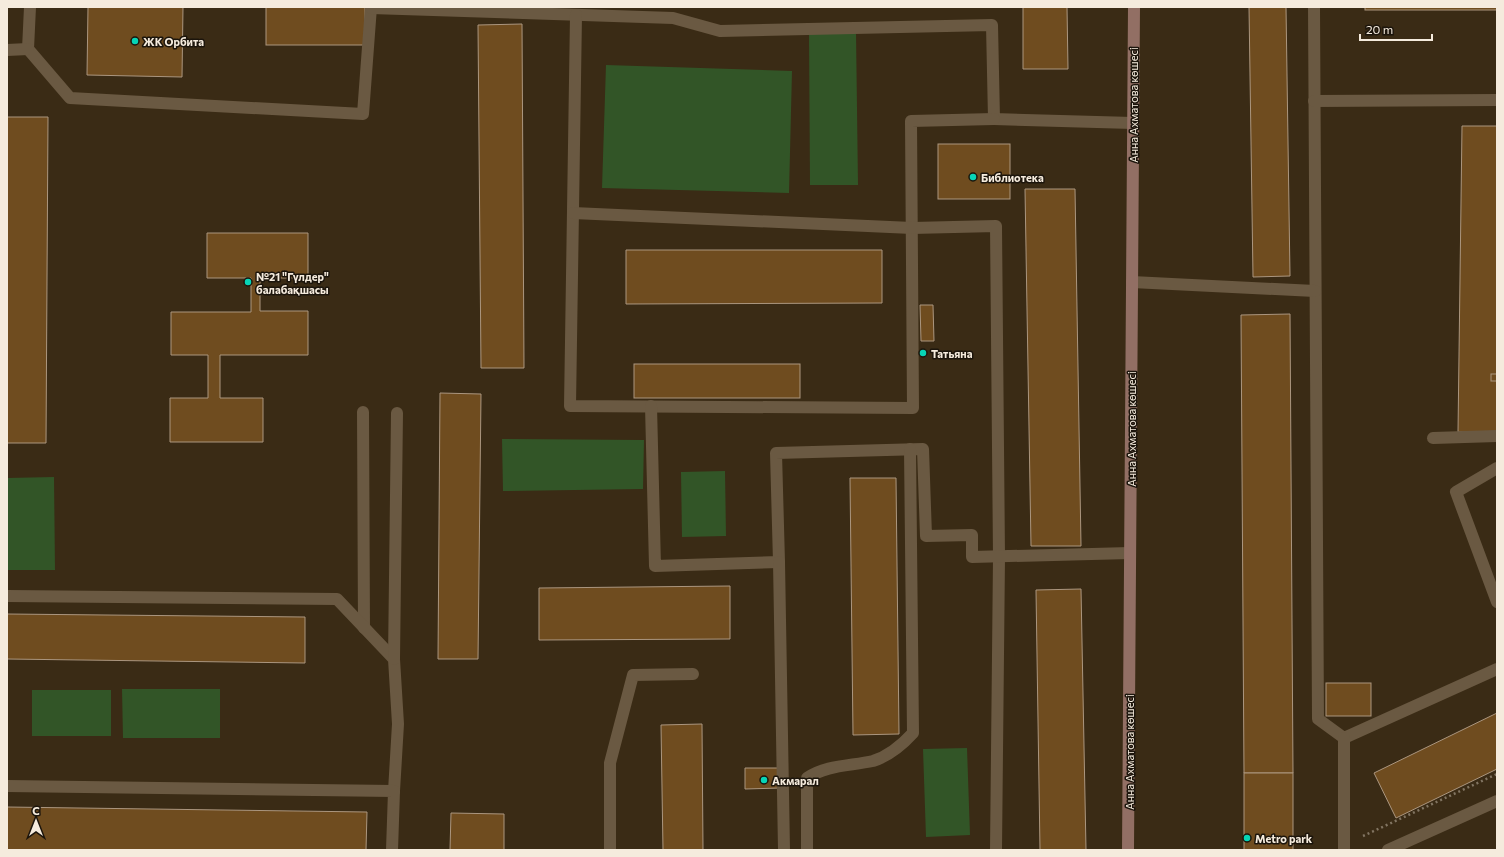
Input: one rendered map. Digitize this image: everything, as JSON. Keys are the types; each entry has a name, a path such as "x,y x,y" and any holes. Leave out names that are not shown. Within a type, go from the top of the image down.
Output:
{"street":[{"name":"Анна Ахматова көшесі","path":"1128,850 1134,7"}],"lane":[{"path":"30,7 28,49 70,98 363,114 371,8 674,18 720,31 992,25 994,119"},
{"path":"1314,7 1318,719 1344,738"},
{"path":"576,15 570,406 913,408 911,121 994,119 1133,123"},
{"path":"7,50 28,49"},
{"path":"1314,101 1497,100"},
{"path":"573,213 912,228 996,226 999,557 996,850"},
{"path":"1132,282 1315,291"},
{"path":"651,406 655,566 779,562"},
{"path":"363,412 364,628"},
{"path":"392,850 398,724 394,659 397,413"},
{"path":"1432,438 1497,436"},
{"path":"807,850 807,778 818,771 874,760 901,747 913,733 910,449"},
{"path":"784,850 776,453 923,449 926,536 972,535 972,557 1130,553"},
{"path":"1497,468 1456,492 1494,583 1497,602"},
{"path":"7,596 337,599 394,659"},
{"path":"1344,738 1497,669"},
{"path":"610,850 610,763 633,675 693,674"},
{"path":"1344,738 1344,847"},
{"path":"7,786 394,791"},
{"path":"1388,850 1497,801"}],"path":[{"path":"1344,847 1497,774"}],"green space":[{"path":"809,32 856,32 858,185 810,185"},
{"path":"606,65 792,71 789,193 602,188"},
{"path":"502,439 644,440 643,489 503,491"},
{"path":"725,471 726,536 682,537 681,472"},
{"path":"54,477 55,570 7,570 7,478"},
{"path":"122,689 220,689 220,738 123,738"},
{"path":"32,690 111,690 111,736 32,736"},
{"path":"967,748 970,835 926,837 923,749"}],"building":[{"name":"ЖК Орбита","path":"88,7 183,7 182,77 87,75"},
{"path":"266,7 365,7 365,45 266,45"},
{"path":"1023,7 1067,7 1068,69 1023,69"},
{"path":"1249,7 1286,7 1290,276 1253,277"},
{"path":"1365,7 1497,7 1497,10 1365,10"},
{"path":"522,24 524,368 481,368 478,25"},
{"path":"7,117 48,117 46,443 7,443"},
{"path":"1462,126 1497,126 1497,433 1458,432"},
{"path":"938,144 1010,144 1010,199 938,199"},
{"path":"1025,189 1075,189 1081,546 1031,546"},
{"path":"207,233 308,233 308,278 260,278 260,311 308,311 308,355 220,355 220,398 263,398 263,442 170,442 170,398 208,398 208,355 171,355 171,312 251,312 251,278 207,278"},
{"path":"626,250 882,250 882,303 626,304"},
{"path":"920,305 933,305 934,341 921,341"},
{"path":"1290,314 1293,773 1244,773 1241,315"},
{"path":"634,364 800,364 800,398 634,398"},
{"path":"1491,374 1497,374 1497,381 1491,381"},
{"path":"440,393 481,394 478,659 438,659"},
{"path":"850,478 896,478 899,734 853,735"},
{"path":"730,586 730,639 539,640 539,588"},
{"path":"1081,589 1086,850 1040,850 1036,590"},
{"path":"7,614 305,617 305,663 7,659"},
{"path":"1326,683 1371,683 1371,716 1326,716"},
{"path":"1497,713 1497,769 1396,818 1374,773"},
{"path":"702,724 703,850 663,850 661,725"},
{"path":"745,768 780,768 781,788 745,789"},
{"path":"1244,773 1293,773 1293,850 1244,850"},
{"path":"7,807 367,812 366,850 7,850"},
{"path":"451,813 504,814 504,850 450,850"}],"place":[{"name":"ЖК Орбита","path":"135,41"},
{"name":"Библиотека","path":"973,177"},
{"name":"№21 \"Гүлдер\" балабақшасы","path":"248,282"},
{"name":"Татьяна","path":"923,353"},
{"name":"Акмарал","path":"764,780"},
{"name":"Metro park","path":"1247,838"}]}
